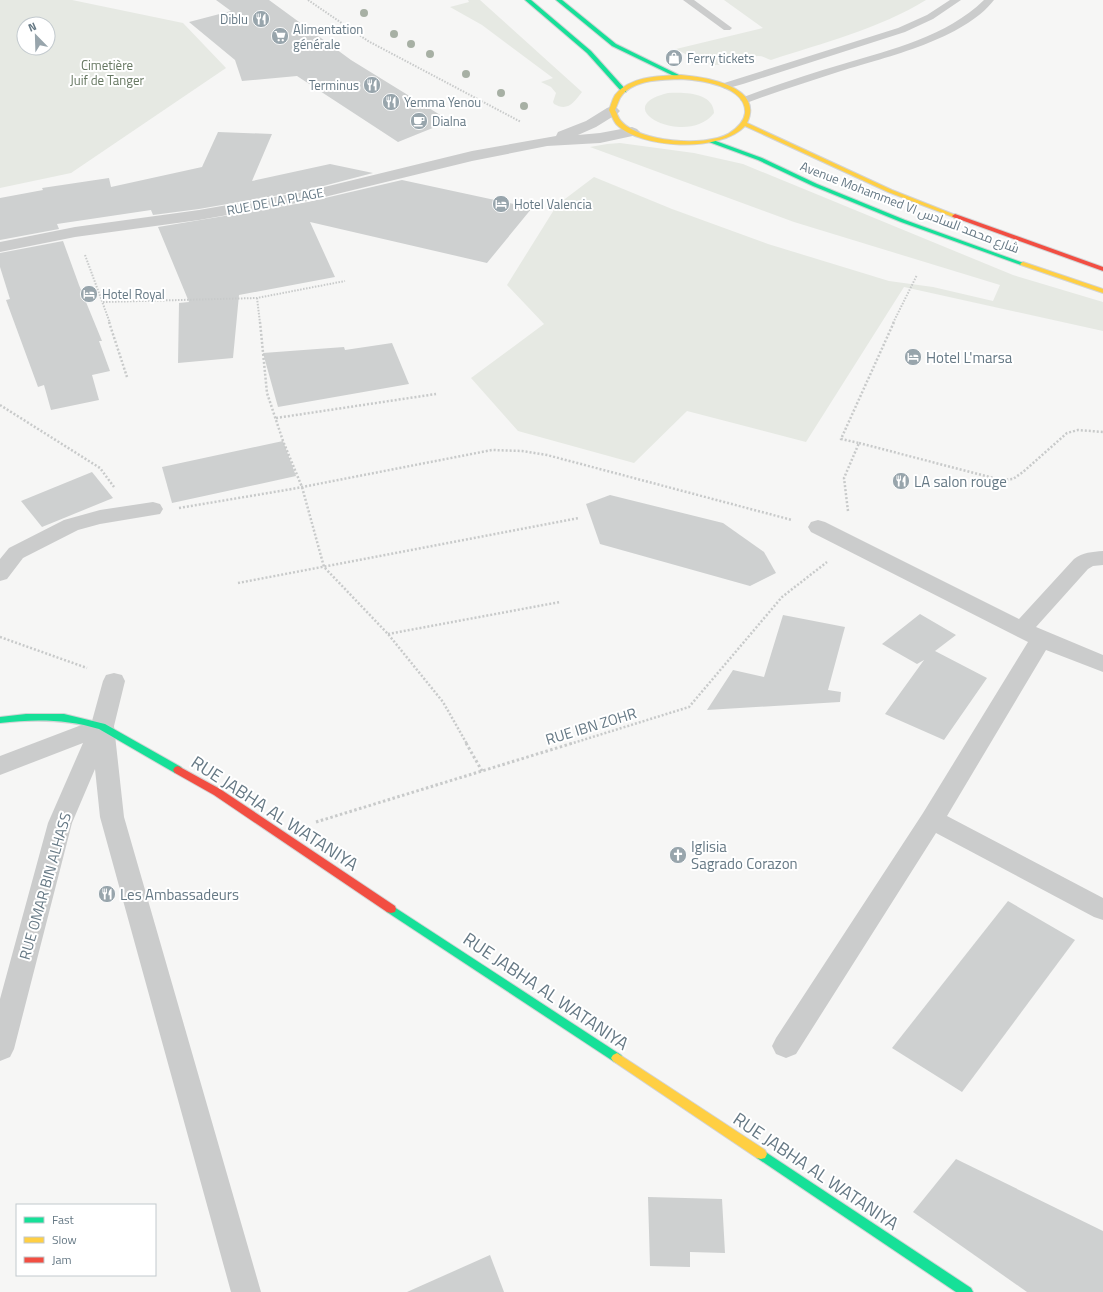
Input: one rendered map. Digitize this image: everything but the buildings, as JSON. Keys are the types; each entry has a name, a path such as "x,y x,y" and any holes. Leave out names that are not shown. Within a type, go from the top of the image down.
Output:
{"main road":[{"path":"528,0 589,52 624,91"},
{"path":"559,0 614,45 681,77"},
{"path":"681,77 704,80 725,86 740,95 745,100 749,112 745,124 731,134 711,141 697,143 669,143 643,137 632,132 618,122 612,111 613,104 617,97 624,91 632,86 655,79 681,77"},
{"name":"Avenue Mohammed VI شارع محمد السادس","path":"745,124 890,191 979,225 1103,269"},
{"name":"Avenue Mohammed VI شارع محمد السادس","path":"711,141 760,159 815,185 903,221 1042,272 1103,291"},
{"name":"RUE JABHA AL WATANIYA","path":"0,720 43,716 64,716 84,719 102,726 217,792 967,1292"}],"street":[{"path":"547,141 591,124 612,111"},
{"path":"547,141 600,138 632,132"},
{"name":"RUE DE LA PLAGE","path":"0,247 75,232 199,215 308,196 472,156 547,141"},
{"path":"0,574 16,552 71,525 100,517 153,509"},
{"path":"818,527 900,570 1031,634 1103,664"},
{"path":"786,1046 932,820 1031,634 1081,564 1088,559 1103,558"},
{"name":"RUE OMAR BIN ALHASS","path":"0,1048 60,823 102,726 114,681"},
{"path":"0,766 102,726 112,817 246,1292"},
{"path":"932,820 1103,910"}],"lane":[{"path":"688,0 727,28"},
{"path":"725,86 920,24 956,0"},
{"path":"745,100 779,87 884,54 945,32 971,17 989,0"}],"path":[{"path":"308,0 368,41 526,123"},
{"path":"75,232 104,302 127,377"},
{"path":"917,274 841,439 1001,480 1013,479 1023,472 1067,433 1078,430 1103,432"},
{"path":"104,302 257,298 345,281"},
{"path":"257,298 267,393 283,441 302,487 324,566 388,634 443,702 482,771"},
{"path":"276,418 436,394"},
{"path":"0,405 100,468"},
{"path":"851,543 844,478 859,443"},
{"path":"153,509 181,508 302,487 492,450 522,451 547,455 818,527"},
{"path":"238,583 579,518"},
{"name":"RUE IBN ZOHR","path":"277,833 689,707 782,597 851,543"},
{"path":"388,634 560,602"},
{"path":"0,637 97,672 114,681"}],"green space":[{"name":"Cimetière Juif de Tanger","path":"0,0 72,0 183,23 226,68 71,173 0,188"},
{"path":"468,0 480,0 582,92 570,105 563,107 554,104 553,102 556,93 551,87 541,82 553,78 482,25 450,7 469,2"},
{"path":"724,0 926,0 870,27 771,60 762,56 756,56 723,65 716,65 698,60 676,49 763,28"},
{"path":"668,93 689,93 703,97 709,101 714,113 702,123 687,127 671,126 658,122 648,115 645,107 651,100"},
{"path":"620,143 694,153 743,164 1013,275 1103,302 1103,331 904,287 806,442 687,411 634,463 518,431 471,378 544,324 507,285 557,205 594,177 672,209 768,244 889,281 933,287 993,301 1000,285 794,222 590,147"}],"traffic: fast":[{"path":"528,0 589,52 624,91"},
{"path":"559,0 614,45 680,77"},
{"path":"711,141 760,159 815,185 903,221 1023,264"},
{"path":"0,720 26,717 51,717 89,722 102,726 178,770"},
{"path":"391,909 617,1058"},
{"path":"761,1154 967,1292"}],"traffic: slow":[{"path":"681,77 715,82 735,91 746,103 748,109 744,123 739,129 719,140 689,143 657,140 629,130 618,122 612,110 618,96 624,90 639,82 647,80 681,77"},
{"path":"745,124 890,191 955,216"},
{"path":"1023,264 1103,291"},
{"path":"617,1058 761,1154"}],"traffic: jam":[{"path":"955,216 1103,269"},
{"path":"178,770 217,792 391,909"}],"place":[{"name":"Diblu","path":"261,19"},
{"name":"Alimentation générale","path":"280,36"},
{"name":"Ferry tickets","path":"674,58"},
{"name":"Terminus","path":"372,85"},
{"name":"Yemma Yenou","path":"391,102"},
{"name":"Dialna","path":"419,121"},
{"name":"Hotel Valencia","path":"501,204"},
{"name":"Hotel Royal","path":"89,294"},
{"name":"Hotel L'marsa","path":"913,357"},
{"name":"LA salon rouge","path":"901,481"},
{"name":"Iglisia Sagrado Corazon","path":"678,855"},
{"name":"Les Ambassadeurs","path":"107,894"}]}
